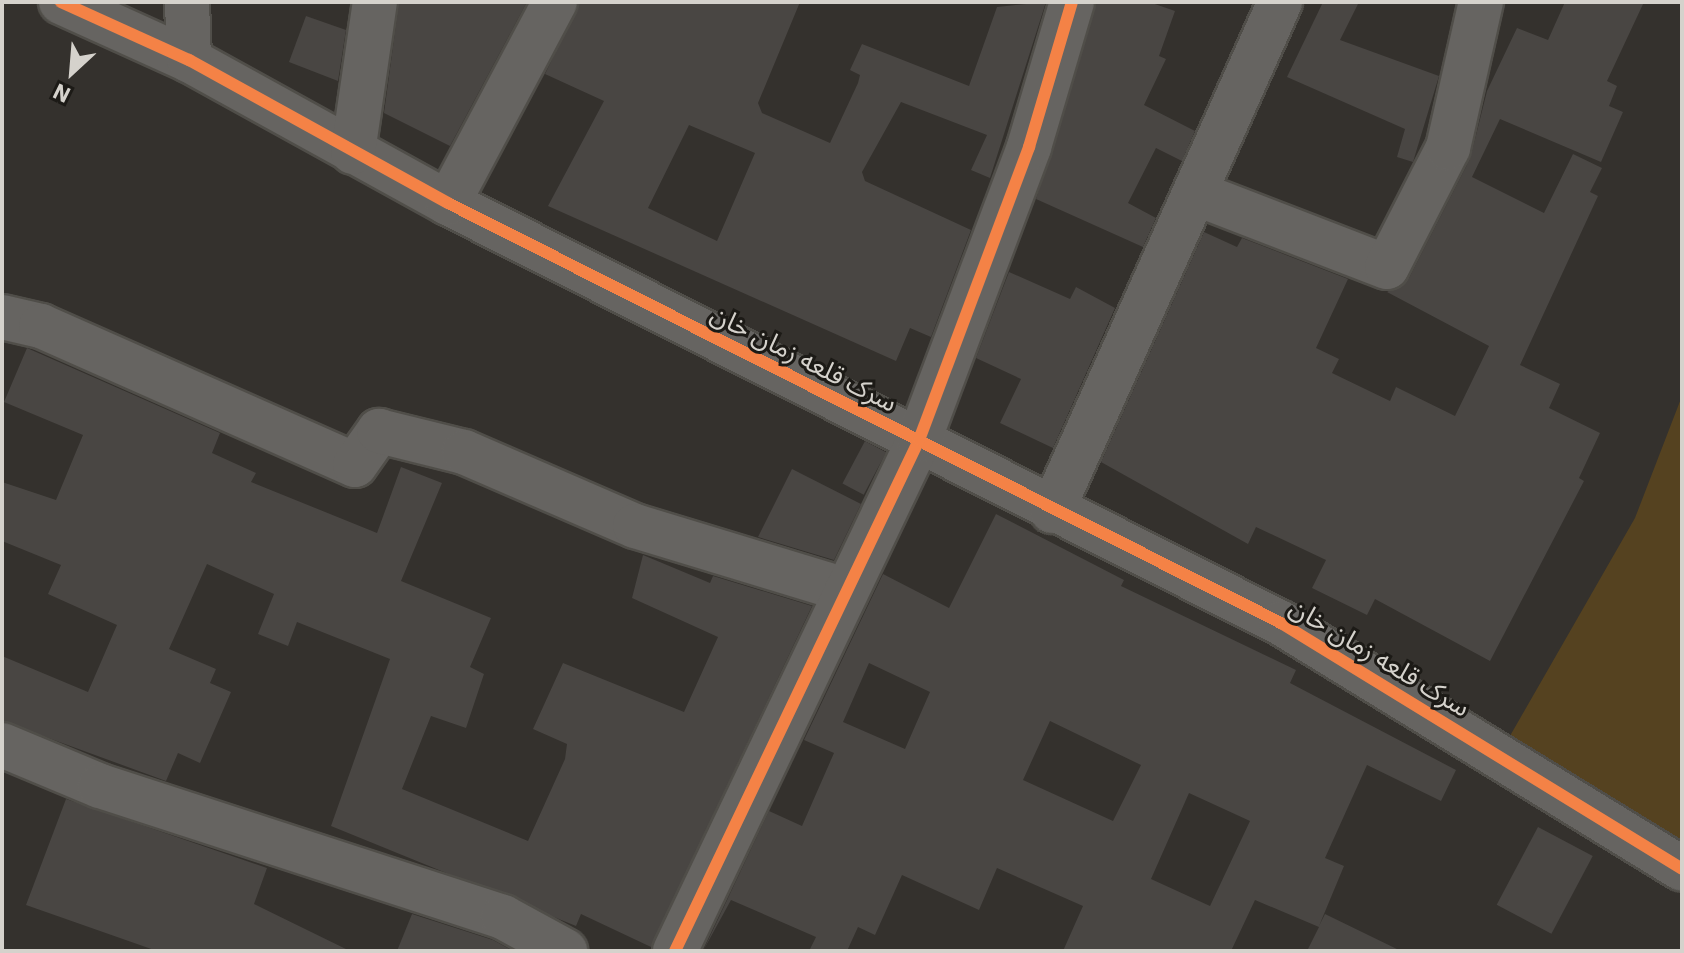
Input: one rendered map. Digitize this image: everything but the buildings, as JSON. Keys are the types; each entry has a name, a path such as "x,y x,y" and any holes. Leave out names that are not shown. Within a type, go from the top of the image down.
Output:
{"street":[{"name":"سرک قلعه زمان خان","path":"61,2 189,60 448,203 919,440 1052,511 1281,623 1682,869"},
{"path":"187,2 189,60"},
{"path":"353,152 375,2"},
{"path":"448,203 555,2"},
{"path":"675,951 919,440 1029,147 1072,2"},
{"path":"1052,511 1200,195 1280,2"},
{"path":"1200,195 1387,267 1448,148 1481,2"},
{"path":"2,317 41,326 355,465 379,431 464,452 635,526 846,590"},
{"path":"2,745 100,786 503,917 565,951"}],"shaded area":[{"path":"1682,396 1682,869 1499,755 1635,518"}],"cycle path":[{"path":"61,2 189,60 448,203 1281,623 1682,869"},
{"path":"675,951 919,440 1029,147 1072,2"}]}
